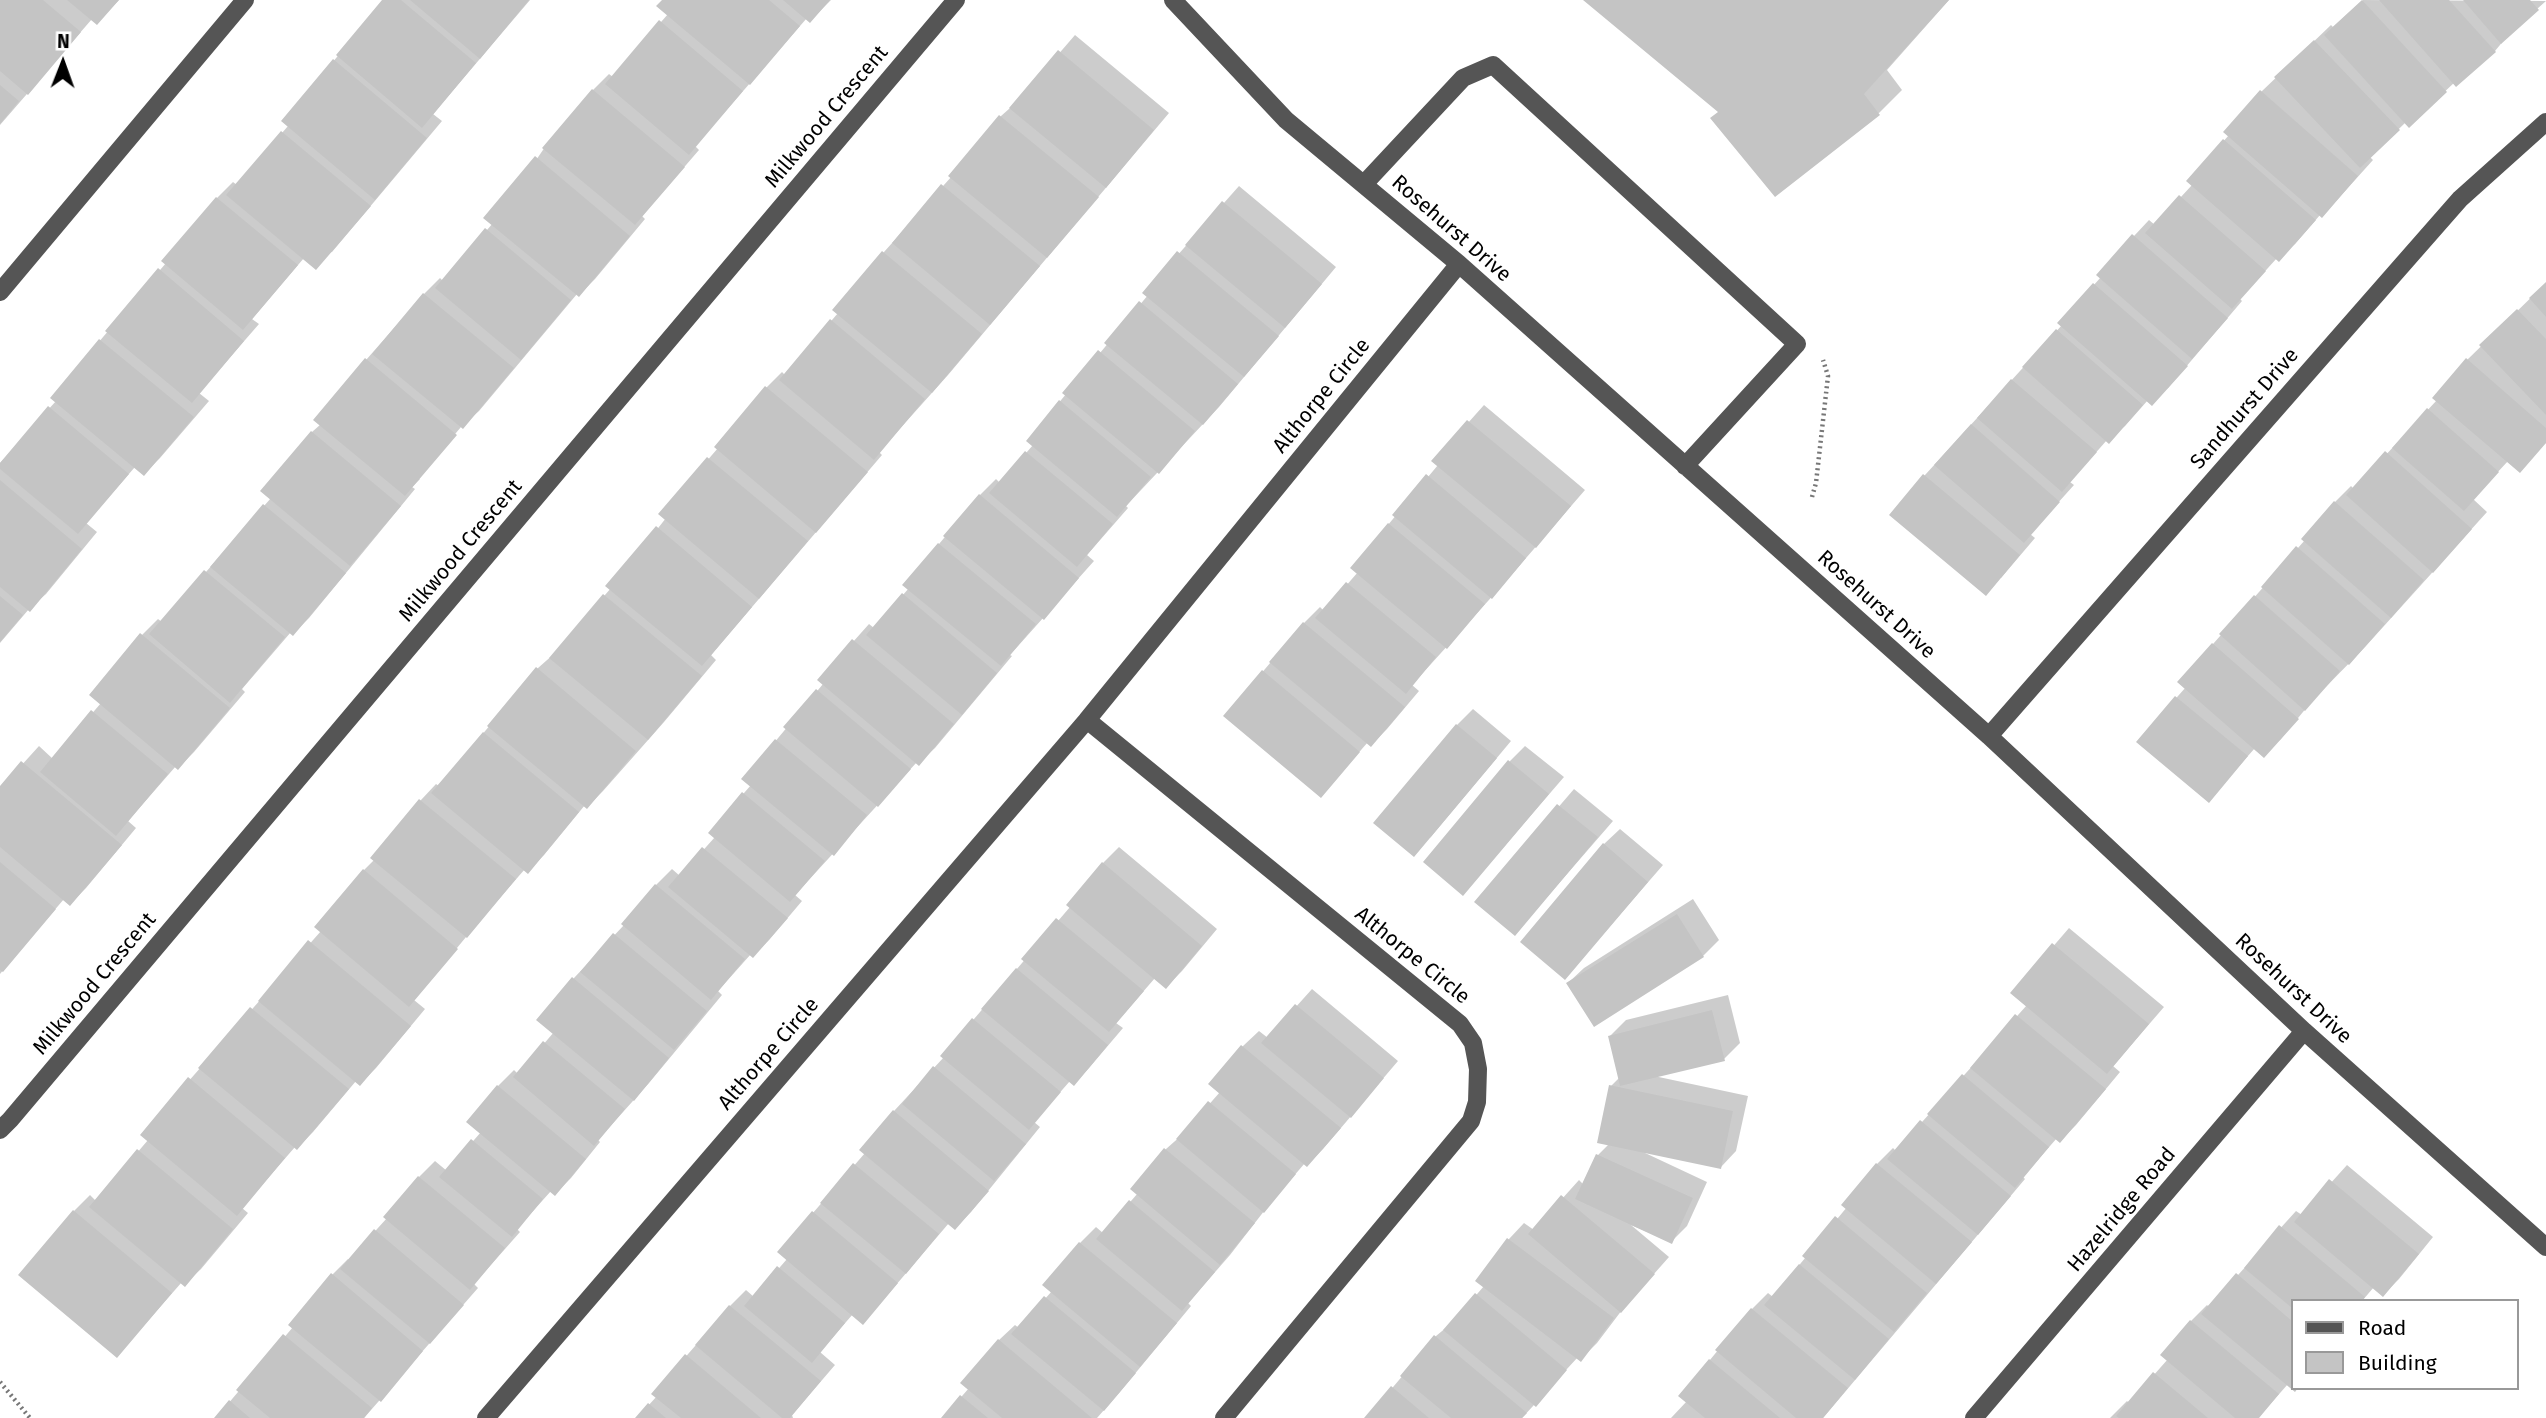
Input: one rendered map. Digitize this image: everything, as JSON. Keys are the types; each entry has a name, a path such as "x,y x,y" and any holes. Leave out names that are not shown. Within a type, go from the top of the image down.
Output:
{"street":[{"path":"0,292 245,0"},
{"name":"Milkwood Crescent","path":"0,1130 956,0"},
{"name":"Rosehurst Drive","path":"1173,0 1286,120 1459,264 1989,736 2304,1031 2546,1247"},
{"path":"1364,184 1463,78 1493,65 1797,344 1685,466"},
{"name":"Sandhurst Drive","path":"1989,736 2460,199 2546,122"},
{"name":"Althorpe Circle","path":"486,1418 1087,720 1459,264"},
{"name":"Althorpe Circle","path":"1087,720 1460,1024 1473,1044 1478,1069 1477,1102 1471,1121 1224,1418"},
{"name":"Hazelridge Road","path":"1974,1418 2304,1031"}],"path":[{"path":"1812,497 1816,483 1828,376 1821,351"},
{"path":"0,1382 30,1418"}],"building":[{"path":"0,0 43,0 81,32 28,95 0,71"},
{"path":"67,0 119,0 97,25"},
{"path":"382,0 401,0 476,63 422,128 336,55"},
{"path":"410,0 529,0 480,59"},
{"path":"662,0 769,0 800,26 750,85 656,6"},
{"path":"783,0 830,0 810,23"},
{"path":"1583,0 1949,0 1864,94 1880,115 1775,197 1710,118 1718,112"},
{"path":"2362,0 2447,92 2409,128 2324,35"},
{"path":"2379,0 2449,0 2496,52 2456,87"},
{"path":"2463,0 2530,0 2539,10 2501,44"},
{"path":"659,20 743,91 689,155 605,84"},
{"path":"2314,40 2400,130 2360,168 2274,77"},
{"path":"1058,50 1154,130 1106,188 1009,108"},
{"path":"333,59 427,138 375,200 281,121"},
{"path":"0,85 19,101 0,124"},
{"path":"592,89 685,167 635,225 542,148"},
{"path":"2260,90 2358,176 2322,218 2223,132"},
{"path":"999,115 1099,197 1047,258 948,176"},
{"path":"281,131 371,206 316,270 226,195"},
{"path":"2223,139 2316,220 2279,262 2186,181"},
{"path":"535,156 630,236 579,297 483,218"},
{"path":"941,184 1040,266 990,325 892,243"},
{"path":"2179,195 2266,271 2232,309 2145,233"},
{"path":"216,197 298,265 243,330 161,261"},
{"path":"1222,201 1322,284 1285,328 1185,245"},
{"path":"485,228 571,300 521,360 435,288"},
{"path":"2132,234 2228,318 2192,359 2096,275"},
{"path":"882,251 982,334 932,393 832,310"},
{"path":"1177,251 1279,336 1244,377 1142,293"},
{"path":"158,268 244,341 192,403 105,331"},
{"path":"2546,282 2546,317 2529,298"},
{"path":"2093,283 2188,366 2152,406 2057,323"},
{"path":"423,293 514,368 463,429 372,354"},
{"path":"1139,301 1238,384 1203,425 1104,343"},
{"path":"2517,309 2546,339 2546,415 2479,345"},
{"path":"830,319 925,399 874,460 779,380"},
{"path":"2056,329 2143,405 2109,444 2022,367"},
{"path":"99,339 194,417 144,476 50,398"},
{"path":"1098,350 1195,431 1159,474 1062,393"},
{"path":"365,358 457,435 405,496 313,420"},
{"path":"2466,358 2546,428 2546,443 2520,473 2432,398"},
{"path":"2011,379 2097,452 2062,492 1977,418"},
{"path":"765,386 868,472 816,533 714,447"},
{"path":"1059,400 1151,477 1117,517 1026,441"},
{"path":"48,406 129,474 78,534 0,469 0,463"},
{"path":"2427,408 2499,472 2464,511 2392,448"},
{"path":"1467,420 1571,506 1536,548 1431,461"},
{"path":"1971,424 2060,502 2024,543 1934,465"},
{"path":"311,431 401,506 350,566 260,491"},
{"path":"1025,451 1113,524 1077,567 989,493"},
{"path":"2385,451 2472,529 2433,573 2346,495"},
{"path":"707,457 808,541 759,599 658,514"},
{"path":"1426,474 1526,558 1492,599 1392,515"},
{"path":"1923,474 2020,555 1986,596 1889,515"},
{"path":"0,480 82,549 30,612 0,587"},
{"path":"979,494 1079,578 1044,620 943,536"},
{"path":"2334,501 2424,580 2391,618 2301,539"},
{"path":"263,504 346,573 293,636 210,567"},
{"path":"1388,523 1485,604 1447,649 1350,568"},
{"path":"656,526 752,607 702,666 605,586"},
{"path":"938,543 1036,624 1001,666 902,585"},
{"path":"2296,546 2385,624 2349,665 2261,587"},
{"path":"204,570 285,637 230,703 149,634"},
{"path":"1346,582 1436,657 1406,694 1315,618"},
{"path":"902,593 997,673 962,715 866,635"},
{"path":"603,594 702,676 648,740 549,658"},
{"path":"2254,595 2340,671 2305,711 2219,634"},
{"path":"0,596 23,615 0,642"},
{"path":"1303,622 1405,707 1371,747 1269,662"},
{"path":"140,633 230,708 178,770 89,695"},
{"path":"852,639 954,724 919,766 817,680"},
{"path":"2212,643 2299,719 2264,758 2177,682"},
{"path":"536,667 636,751 587,809 487,726"},
{"path":"1262,670 1360,752 1321,798 1223,716"},
{"path":"816,689 911,769 878,807 783,727"},
{"path":"2175,696 2248,756 2209,803 2136,742"},
{"path":"91,710 168,774 116,836 40,772"},
{"path":"1456,724 1497,758 1414,857 1373,823"},
{"path":"483,732 579,812 528,874 431,793"},
{"path":"775,739 867,815 834,856 741,779"},
{"path":"1508,760 1549,794 1463,896 1423,862"},
{"path":"21,761 122,845 70,906 0,847 0,786"},
{"path":"742,792 825,861 790,902 708,833"},
{"path":"419,799 516,879 467,938 370,858"},
{"path":"1557,804 1598,837 1515,936 1474,902"},
{"path":"1603,843 1648,882 1565,980 1520,942"},
{"path":"702,847 788,918 753,958 668,887"},
{"path":"0,862 56,909 3,972 0,970"},
{"path":"1102,862 1202,946 1166,989 1066,905"},
{"path":"363,869 458,949 409,1007 314,927"},
{"path":"655,884 745,959 711,1000 621,924"},
{"path":"1677,914 1704,957 1594,1027 1566,983"},
{"path":"1056,918 1144,991 1109,1032 1021,959"},
{"path":"613,933 707,1011 674,1050 580,972"},
{"path":"308,940 411,1026 360,1086 258,1001"},
{"path":"2052,943 2149,1024 2107,1074 2010,993"},
{"path":"1016,968 1108,1045 1074,1086 981,1009"},
{"path":"572,977 669,1058 634,1101 536,1020"},
{"path":"1295,1004 1384,1078 1351,1118 1261,1043"},
{"path":"250,1007 349,1089 297,1150 198,1068"},
{"path":"1712,1010 1725,1061 1620,1086 1608,1036"},
{"path":"2015,1014 2106,1089 2060,1143 1970,1068"},
{"path":"972,1018 1061,1092 1029,1130 940,1056"},
{"path":"543,1041 625,1109 594,1146 513,1077"},
{"path":"1241,1045 1341,1128 1307,1167 1208,1084"},
{"path":"933,1066 1026,1144 994,1181 902,1104"},
{"path":"1962,1074 2049,1147 2015,1188 1927,1114"},
{"path":"188,1077 285,1158 237,1216 140,1135"},
{"path":"497,1085 586,1159 555,1196 466,1122"},
{"path":"1609,1085 1733,1111 1721,1169 1597,1143"},
{"path":"1208,1101 1296,1174 1264,1213 1176,1139"},
{"path":"893,1110 989,1191 955,1230 859,1150"},
{"path":"1920,1120 2011,1196 1978,1235 1887,1159"},
{"path":"471,1139 543,1199 512,1237 439,1177"},
{"path":"1164,1148 1255,1223 1220,1265 1130,1189"},
{"path":"137,1149 233,1229 185,1287 89,1207"},
{"path":"1596,1154 1693,1198 1672,1244 1575,1199"},
{"path":"853,1163 939,1234 906,1274 820,1203"},
{"path":"1876,1163 1972,1242 1936,1284 1841,1205"},
{"path":"418,1176 505,1248 470,1290 383,1217"},
{"path":"2329,1179 2419,1254 2383,1297 2294,1222"},
{"path":"1561,1195 1655,1274 1621,1313 1528,1234"},
{"path":"1129,1200 1215,1272 1182,1311 1096,1239"},
{"path":"73,1210 172,1293 117,1358 18,1275"},
{"path":"812,1211 898,1283 863,1325 777,1252"},
{"path":"1835,1216 1927,1293 1894,1332 1802,1256"},
{"path":"2279,1225 2365,1297 2290,1299 2290,1306 2244,1268"},
{"path":"374,1229 464,1305 430,1344 340,1269"},
{"path":"1507,1238 1614,1318 1581,1362 1475,1281"},
{"path":"1079,1242 1177,1323 1140,1367 1042,1285"},
{"path":"1799,1264 1889,1339 1855,1380 1764,1305"},
{"path":"777,1266 845,1323 812,1363 744,1306"},
{"path":"331,1273 423,1351 381,1402 288,1325"},
{"path":"2236,1273 2290,1319 2290,1388 2201,1314"},
{"path":"1475,1293 1567,1370 1536,1407 1443,1330"},
{"path":"1044,1296 1136,1373 1104,1411 1011,1334"},
{"path":"729,1305 821,1381 790,1418 782,1418 695,1345"},
{"path":"1751,1308 1848,1388 1823,1418 1796,1418 1715,1350"},
{"path":"2190,1320 2279,1394 2259,1418 2235,1418 2160,1355"},
{"path":"283,1334 372,1408 364,1418 270,1418 236,1390"},
{"path":"1434,1335 1527,1413 1522,1418 1451,1418 1400,1376"},
{"path":"998,1339 1092,1418 1002,1418 960,1383"},
{"path":"685,1354 761,1418 681,1418 651,1394"},
{"path":"1709,1359 1780,1418 1705,1418 1678,1396"},
{"path":"2153,1372 2208,1418 2116,1416"},
{"path":"1391,1386 1429,1418 1364,1418"},
{"path":"960,1395 988,1418 941,1418"},
{"path":"229,1400 250,1418 214,1418"},
{"path":"648,1403 666,1418 635,1418"}]}
